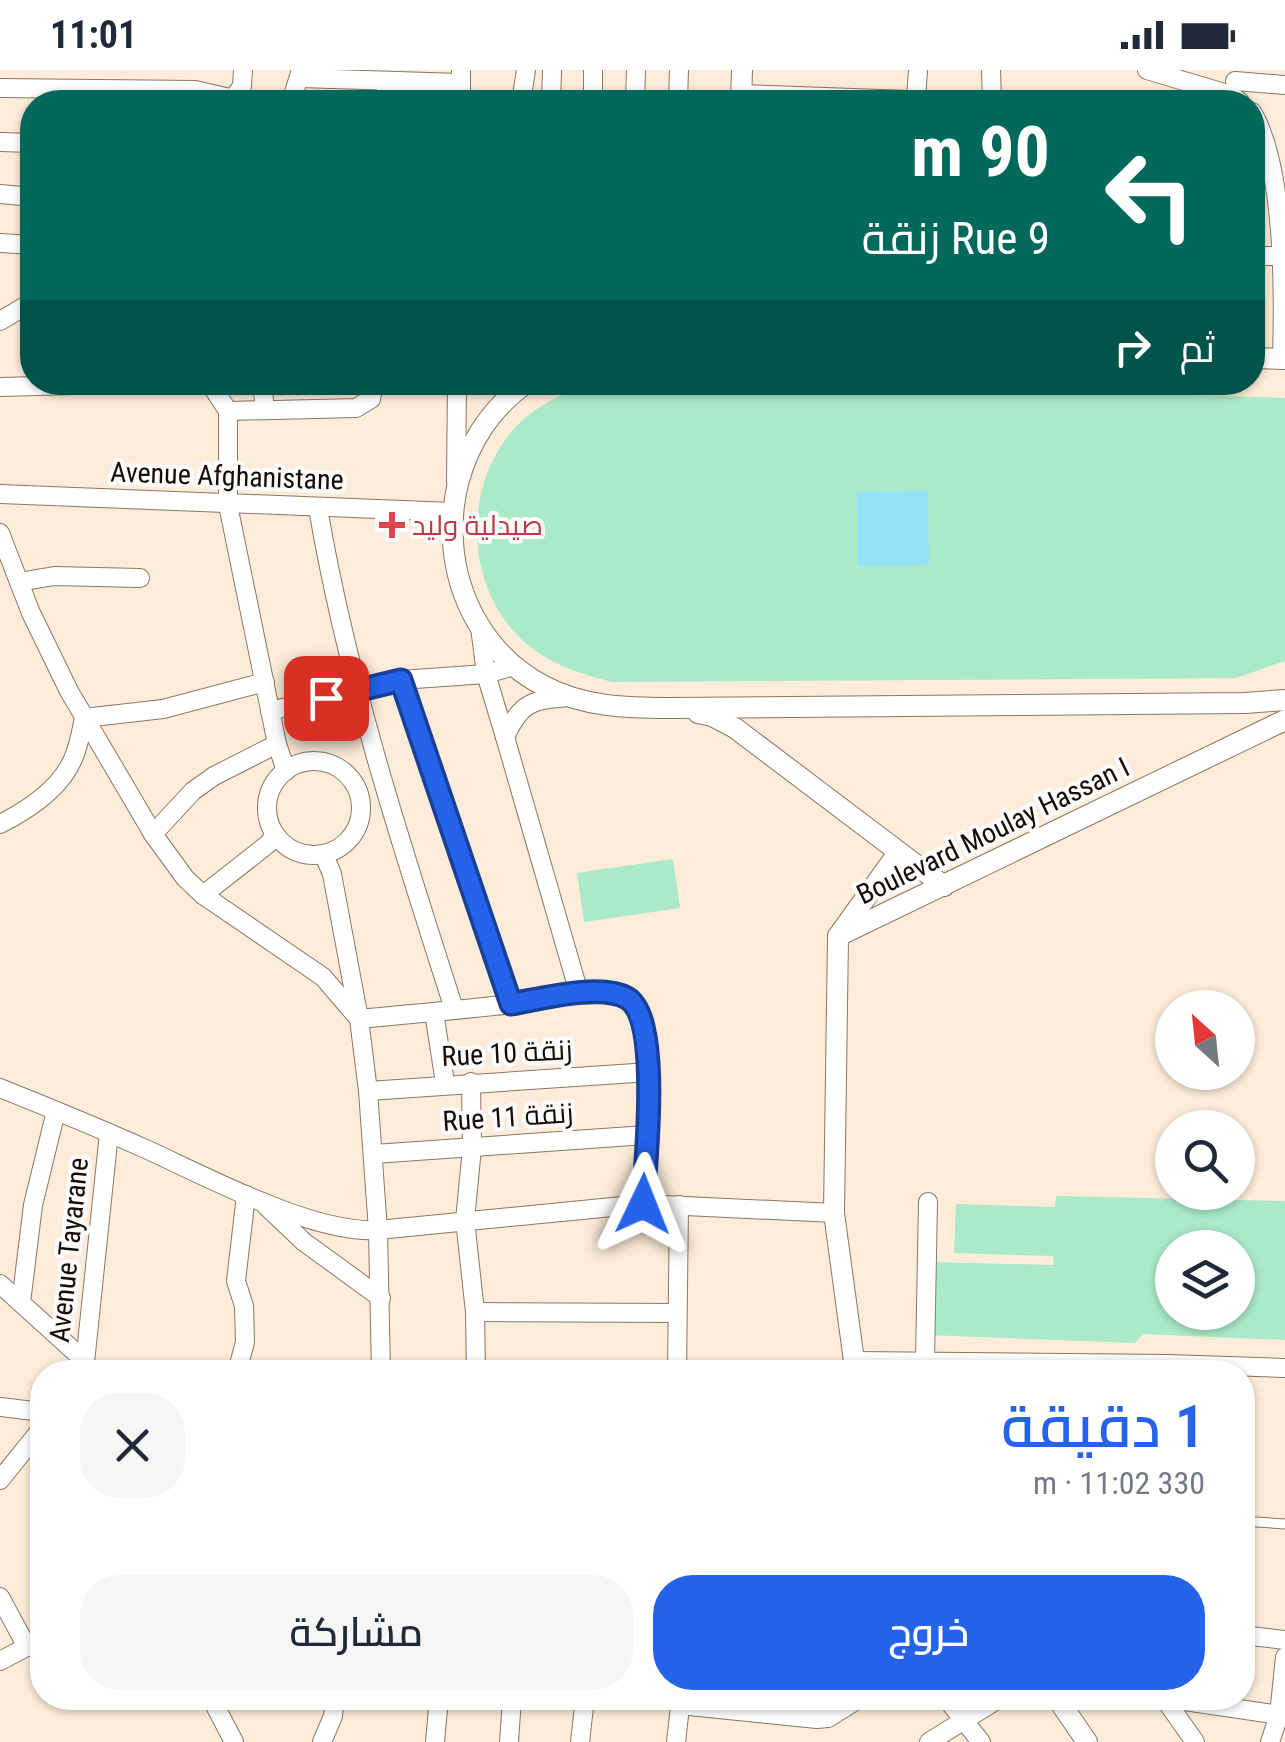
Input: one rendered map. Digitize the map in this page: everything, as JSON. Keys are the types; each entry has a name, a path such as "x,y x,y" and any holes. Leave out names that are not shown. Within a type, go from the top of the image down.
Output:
{"street":[{"path":"1147,70 1236,87 1285,85"},
{"path":"301,74 461,85"},
{"path":"386,81 386,90"},
{"path":"0,88 196,90"},
{"path":"1265,129 1277,160 1285,256 1284,359"},
{"path":"218,395 228,411 228,505 277,744 286,771"},
{"path":"263,395 265,410"},
{"path":"228,411 356,408 372,395"},
{"path":"458,395 452,514 457,574 480,627 486,674 580,992"},
{"path":"456,487 480,431 513,395"},
{"name":"Avenue Afghanistane","path":"0,494 452,514"},
{"path":"318,508 337,612 384,788 454,1009"},
{"path":"0,533 31,613 84,718 152,834 203,895 323,978 359,1019"},
{"path":"19,582 54,576 140,578"},
{"path":"480,627 514,666 569,697 611,706 1245,704 1285,700"},
{"path":"270,710 401,680 486,674 514,666"},
{"path":"401,680 511,1004"},
{"path":"84,718 180,706 265,682"},
{"path":"505,737 514,717 526,705 569,697"},
{"path":"672,708 712,716 735,728 944,886"},
{"path":"0,824 28,809 58,781 73,759 84,718"},
{"name":"Boulevard Moulay Hassan I","path":"850,1360 834,1213 838,936 1285,720"},
{"path":"152,834 192,791 277,744"},
{"path":"324,762 347,774 360,797 361,812 350,840 324,855 296,852 275,835 267,808 276,781 297,764 324,762"},
{"path":"360,797 384,788"},
{"path":"203,895 275,835"},
{"path":"838,936 898,853"},
{"path":"324,855 332,874 368,1090 378,1230 381,1360"},
{"path":"359,1019 511,1004 580,992 628,998 642,1020 650,1072 643,1204"},
{"path":"434,1012 445,1084"},
{"name":"Rue 10 زنقة","path":"368,1090 650,1072"},
{"path":"472,1082 472,1148 465,1220 476,1360"},
{"path":"0,1088 252,1196 331,1226 358,1231 643,1204 834,1213"},
{"path":"21,1303 33,1205 56,1111"},
{"name":"Avenue Tayarane","path":"85,1360 109,1132"},
{"name":"Rue 11 زنقة","path":"374,1154 646,1135"},
{"path":"252,1196 304,1242 381,1298"},
{"path":"240,1360 245,1342 244,1306 236,1281 252,1196"},
{"path":"928,1202 929,1360"},
{"path":"677,1360 679,1205"},
{"path":"0,1284 78,1360"},
{"path":"475,1312 677,1313"},
{"name":"Boulevard Moulay Hassan I","path":"1255,1368 1285,1368"},
{"path":"0,1408 30,1411"},
{"path":"0,1480 30,1443"},
{"path":"0,1597 30,1636"},
{"path":"1255,1637 1285,1640"},
{"path":"0,1661 30,1645"},
{"path":"1275,1738 1285,1656"},
{"path":"217,1710 234,1742"},
{"path":"322,1742 333,1710"},
{"path":"435,1742 438,1710"},
{"path":"509,1742 511,1710"},
{"path":"580,1742 584,1710"},
{"path":"676,1742 679,1710"},
{"path":"748,1710 817,1719 841,1710"},
{"path":"955,1710 981,1742"},
{"path":"929,1742 979,1710"},
{"path":"1065,1710 1087,1742"},
{"path":"1172,1710 1195,1742"},
{"path":"1245,1710 1279,1715"}],"lane":[{"path":"1255,1522 1285,1524"}],"green space":[{"path":"559,396 1285,398 1285,661 1236,678 612,682 568,668 547,659 507,624 482,571 477,541 484,482 496,455 521,422"},
{"path":"673,859 680,908 584,922 577,873"},
{"path":"1056,1196 1155,1198 1155,1210 1255,1210 1255,1200 1285,1201 1285,1340 1143,1334 1135,1343 927,1335 930,1262 1054,1265 1053,1256 954,1253 956,1204 1055,1207"}],"water":[{"path":"928,491 929,565 858,566 857,492"}],"place":[{"name":"صيدلية وليد","path":"392,525"}],"route":[{"path":"326,698 401,680 511,1004 580,992 615,994 628,998 635,1006 642,1020 650,1072 643,1204"}]}
